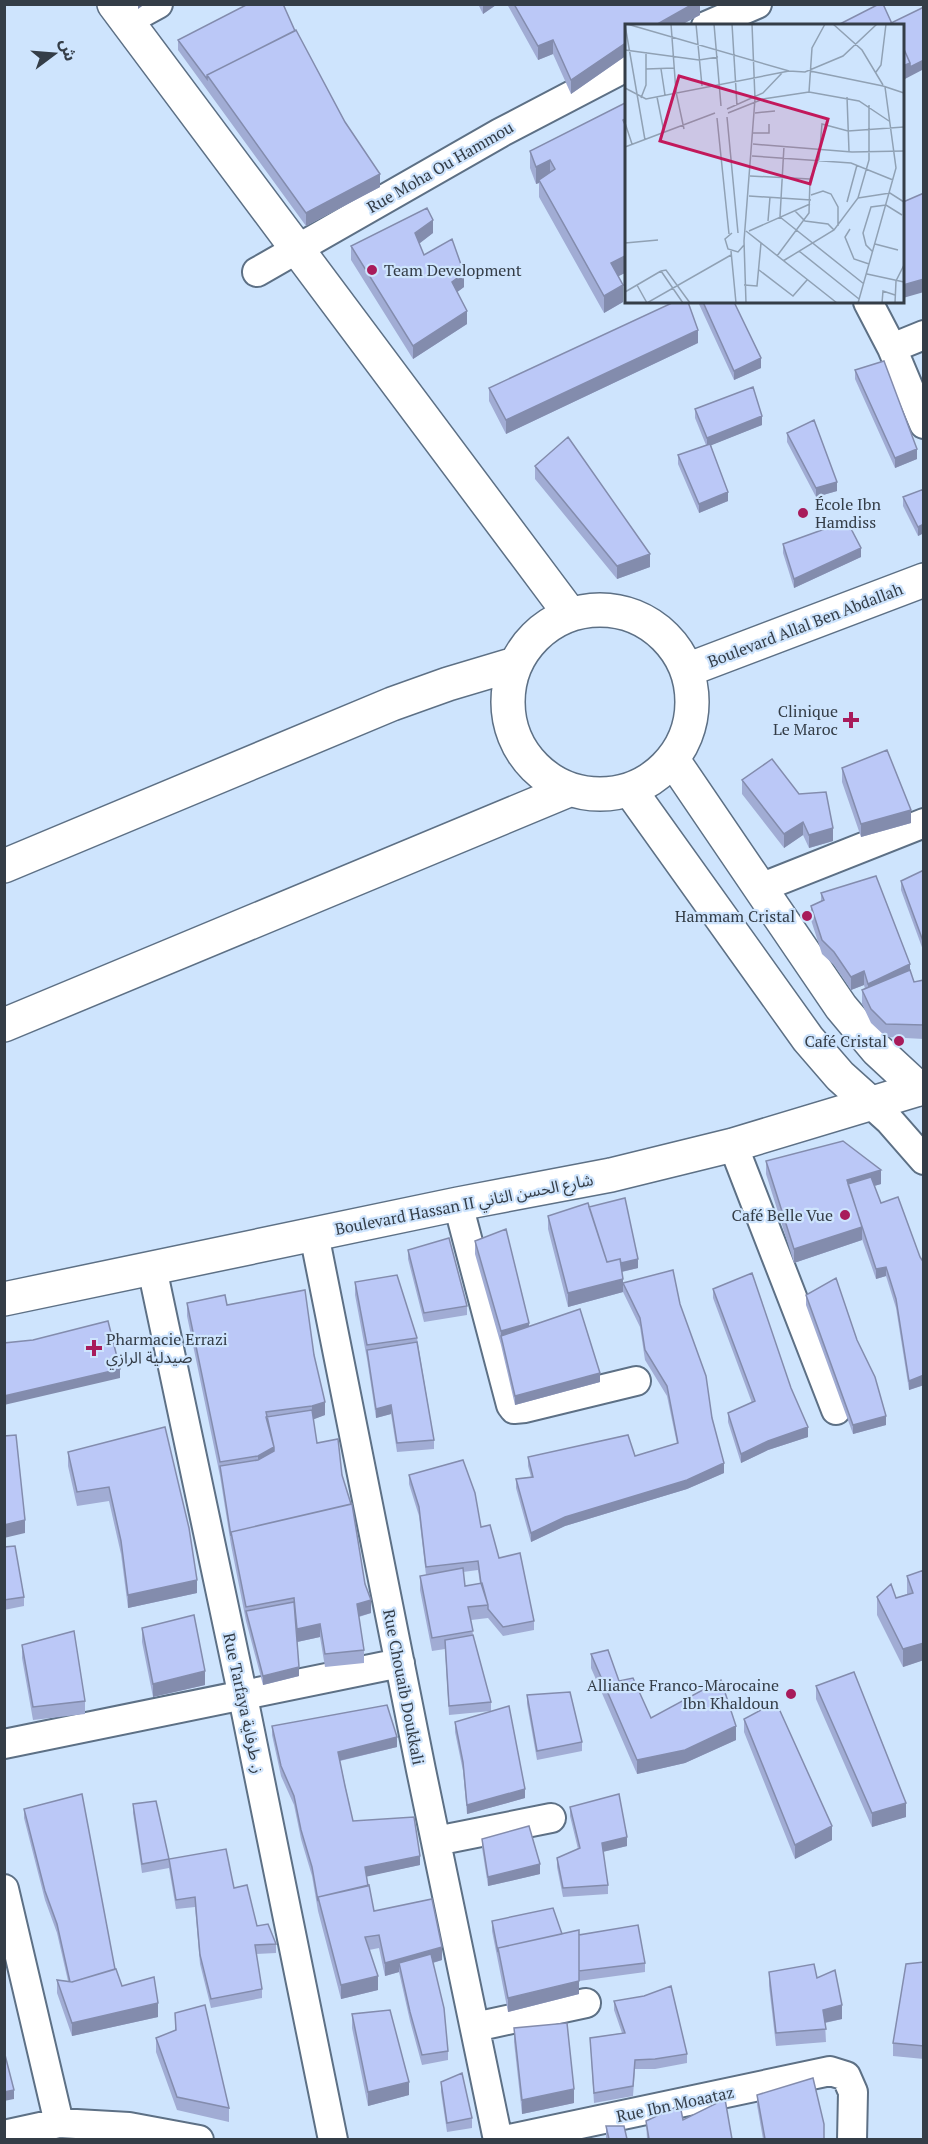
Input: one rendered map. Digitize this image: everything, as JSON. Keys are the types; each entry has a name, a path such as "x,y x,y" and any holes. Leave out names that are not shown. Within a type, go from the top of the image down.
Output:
{"main road":[{"path":"120,13 570,614"},
{"name":"Boulevard Allal Ben Abdallah","path":"687,670 924,580"},
{"path":"594,609 618,611 640,618 660,631 676,649 687,670 692,693 692,717 685,740 673,760 654,778 630,790 600,795 569,790 547,778 528,761 515,739 508,714 508,689 515,664 529,642 548,625 570,614 594,609"},
{"path":"4,866 392,704 515,664"},
{"path":"673,760 847,1015 877,1050 922,1089"},
{"path":"4,1025 569,790"},
{"path":"630,790 808,1039 840,1076 870,1103"},
{"name":"Boulevard Hassan II شارع الحسن الثاني","path":"4,1299 458,1204 611,1175 733,1145 922,1089"}],"street":[{"path":"120,13 158,4"},
{"path":"711,19 757,4"},
{"name":"Rue Moha Ou Hammou","path":"257,272 500,133 625,68"},
{"path":"869,303 892,348 924,424"},
{"path":"892,348 924,335"},
{"path":"760,888 924,823"},
{"path":"870,1103 924,1160"},
{"path":"733,1145 836,1410"},
{"path":"458,1204 511,1405 514,1409 636,1381"},
{"name":"Rue Chouaib Doukkali","path":"314,1234 498,2139"},
{"name":"Rue Tarfaya ز. طرفاية","path":"152,1268 243,1697 333,2139"},
{"path":"4,1744 243,1697 400,1663"},
{"path":"436,1841 551,1818"},
{"path":"4,1889 59,2123"},
{"path":"475,2027 586,2003"},
{"name":"Rue Ibn Moaataz","path":"504,2139 830,2071 846,2076 853,2092 852,2139"},
{"path":"4,2135 59,2123 129,2127 199,2139"}],"building":[{"path":"248,4 283,4 295,31 207,75 207,79 178,40"},
{"path":"514,4 693,4 658,24 625,24 625,43 571,80 553,40 538,46"},
{"path":"883,4 892,24 840,24"},
{"path":"924,7 924,60 910,67 904,49 904,24 891,23"},
{"path":"296,30 345,122 380,174 306,213 207,75"},
{"path":"904,49 910,63 904,66"},
{"path":"625,103 625,119 623,120 625,124 625,256 611,263 623,285 604,296 539,180 555,169 550,160 536,167 530,151"},
{"path":"924,193 924,279 904,285 904,202"},
{"path":"427,208 433,220 415,233 424,255 452,239 464,273 452,282 467,311 413,346 351,246"},
{"path":"672,303 688,303 698,330 506,420 489,388"},
{"path":"703,303 734,303 761,358 734,371"},
{"path":"884,361 917,449 895,458 855,370"},
{"path":"753,387 762,416 707,438 695,409"},
{"path":"814,420 837,482 816,488 787,433"},
{"path":"568,437 650,554 617,566 535,466"},
{"path":"710,444 728,492 699,504 678,455"},
{"path":"924,489 924,524 918,527 903,497"},
{"path":"847,521 861,548 794,579 783,544"},
{"path":"887,750 911,810 861,824 842,768"},
{"path":"772,759 799,794 826,792 833,828 809,835 803,822 784,834 742,780"},
{"path":"924,870 924,941 923,941 901,881"},
{"path":"876,876 910,964 868,984 864,971 851,977 834,952 822,940 811,906 824,900 821,893"},
{"path":"910,970 914,982 924,980 924,1025 886,1024 871,1009 862,990"},
{"path":"843,1141 881,1170 847,1180 862,1227 794,1249 766,1161"},
{"path":"871,1177 881,1203 898,1197 924,1263 924,1375 909,1381 896,1299 886,1267 876,1269 848,1184"},
{"path":"625,1198 638,1259 621,1263 620,1259 607,1262 589,1207"},
{"path":"588,1203 607,1262 620,1259 623,1279 568,1293 548,1216"},
{"path":"506,1229 529,1323 501,1331 475,1241"},
{"path":"449,1238 467,1306 424,1313 408,1250"},
{"path":"673,1270 680,1304 706,1376 712,1418 724,1463 687,1480 565,1517 531,1533 516,1479 533,1477 528,1457 628,1435 635,1456 678,1443 667,1386 645,1350 640,1318 623,1283"},
{"path":"752,1273 791,1388 808,1427 768,1441 741,1454 728,1413 755,1401 713,1289"},
{"path":"397,1275 417,1338 367,1345 355,1282"},
{"path":"836,1278 857,1340 875,1377 886,1416 853,1425 806,1295"},
{"path":"305,1290 314,1355 325,1402 266,1412 274,1447 258,1456 220,1462 187,1303 225,1295 227,1305"},
{"path":"580,1309 600,1373 515,1396 501,1336"},
{"path":"108,1321 120,1369 4,1396 4,1343 33,1340"},
{"path":"417,1342 434,1440 397,1443 391,1405 376,1409 367,1350"},
{"path":"312,1410 317,1443 338,1439 342,1475 351,1504 231,1532 231,1536 220,1466 258,1460 274,1451 266,1417"},
{"path":"165,1427 189,1528 197,1580 128,1595 121,1541 109,1487 77,1492 68,1452"},
{"path":"16,1435 25,1520 4,1525 4,1436"},
{"path":"463,1460 475,1493 481,1527 490,1525 499,1558 520,1553 534,1621 503,1627 488,1609 478,1561 426,1567 419,1507 409,1475"},
{"path":"352,1504 365,1584 371,1600 357,1604 364,1650 325,1654 320,1624 297,1629 294,1598 246,1607 231,1532"},
{"path":"15,1546 24,1597 4,1600 4,1547"},
{"path":"463,1568 465,1586 482,1583 488,1605 468,1607 473,1631 432,1638 420,1576"},
{"path":"924,1570 924,1643 903,1649 877,1597 891,1584 896,1598 913,1593 907,1576"},
{"path":"294,1602 299,1667 263,1676 246,1611"},
{"path":"194,1615 205,1671 153,1684 142,1628"},
{"path":"74,1631 85,1701 33,1707 22,1645"},
{"path":"473,1635 491,1702 449,1706 445,1640"},
{"path":"608,1650 619,1681 633,1678 651,1718 721,1680 736,1726 685,1750 637,1760 591,1654"},
{"path":"854,1672 906,1803 872,1813 816,1686"},
{"path":"570,1692 582,1742 537,1751 527,1695"},
{"path":"776,1702 832,1826 795,1845 744,1719"},
{"path":"387,1705 397,1737 338,1752 345,1786 353,1821 414,1817 420,1856 365,1867 368,1886 318,1897 318,1901 294,1796 281,1766 272,1726"},
{"path":"509,1706 525,1789 467,1805 463,1762 455,1722"},
{"path":"82,1794 115,1969 70,1982 57,1924 45,1891 24,1809"},
{"path":"619,1794 627,1837 602,1843 608,1885 563,1888 557,1858 580,1848 570,1807"},
{"path":"156,1801 169,1859 142,1864 133,1804"},
{"path":"529,1826 540,1864 488,1877 482,1839"},
{"path":"226,1849 234,1888 247,1885 257,1926 268,1924 276,1944 255,1945 262,1989 211,1999 200,1955 195,1897 176,1900 169,1859"},
{"path":"369,1885 374,1911 432,1899 442,1947 385,1963 379,1935 365,1937 378,1976 341,1985 318,1897"},
{"path":"553,1908 562,1934 498,1948 498,1952 492,1921"},
{"path":"638,1925 645,1963 579,1971 579,1935"},
{"path":"579,1930 579,1981 508,1998 498,1948"},
{"path":"431,1954 444,2008 448,2051 422,2055 399,1963"},
{"path":"924,1962 924,2046 893,2043 906,1964"},
{"path":"814,1964 817,1978 835,1970 842,2005 823,2010 826,2029 776,2033 769,1972"},
{"path":"116,1969 122,1986 154,1977 158,2003 72,2023 57,1980 72,1982"},
{"path":"671,1986 687,2054 635,2060 633,2086 594,2093 590,2038 625,2033 614,2001 644,1996"},
{"path":"205,2005 229,2108 177,2097 156,2038 176,2030 175,2013"},
{"path":"390,2010 409,2082 368,2092 352,2014"},
{"path":"567,2023 574,2089 522,2100 514,2028"},
{"path":"4,2051 14,2090 4,2092"},
{"path":"462,2073 472,2118 447,2123 441,2082"},
{"path":"813,2078 824,2124 824,2139 765,2139 757,2095"},
{"path":"725,2099 732,2139 649,2139 646,2121 680,2105 683,2120"},
{"path":"606,2126 624,2126 627,2139 609,2139"}],"place":[{"name":"Team Development","path":"372,270"},
{"name":"École Ibn Hamdiss","path":"803,513"},
{"name":"Clinique Le Maroc","path":"851,720"},
{"name":"Hammam Cristal","path":"807,916"},
{"name":"Café Cristal","path":"899,1041"},
{"name":"Café Belle Vue","path":"845,1215"},
{"name":"Pharmacie Errazi صيدلية الرازي","path":"94,1348"},
{"name":"Alliance Franco-Marocaine Ibn Khaldoun","path":"791,1694"}]}
